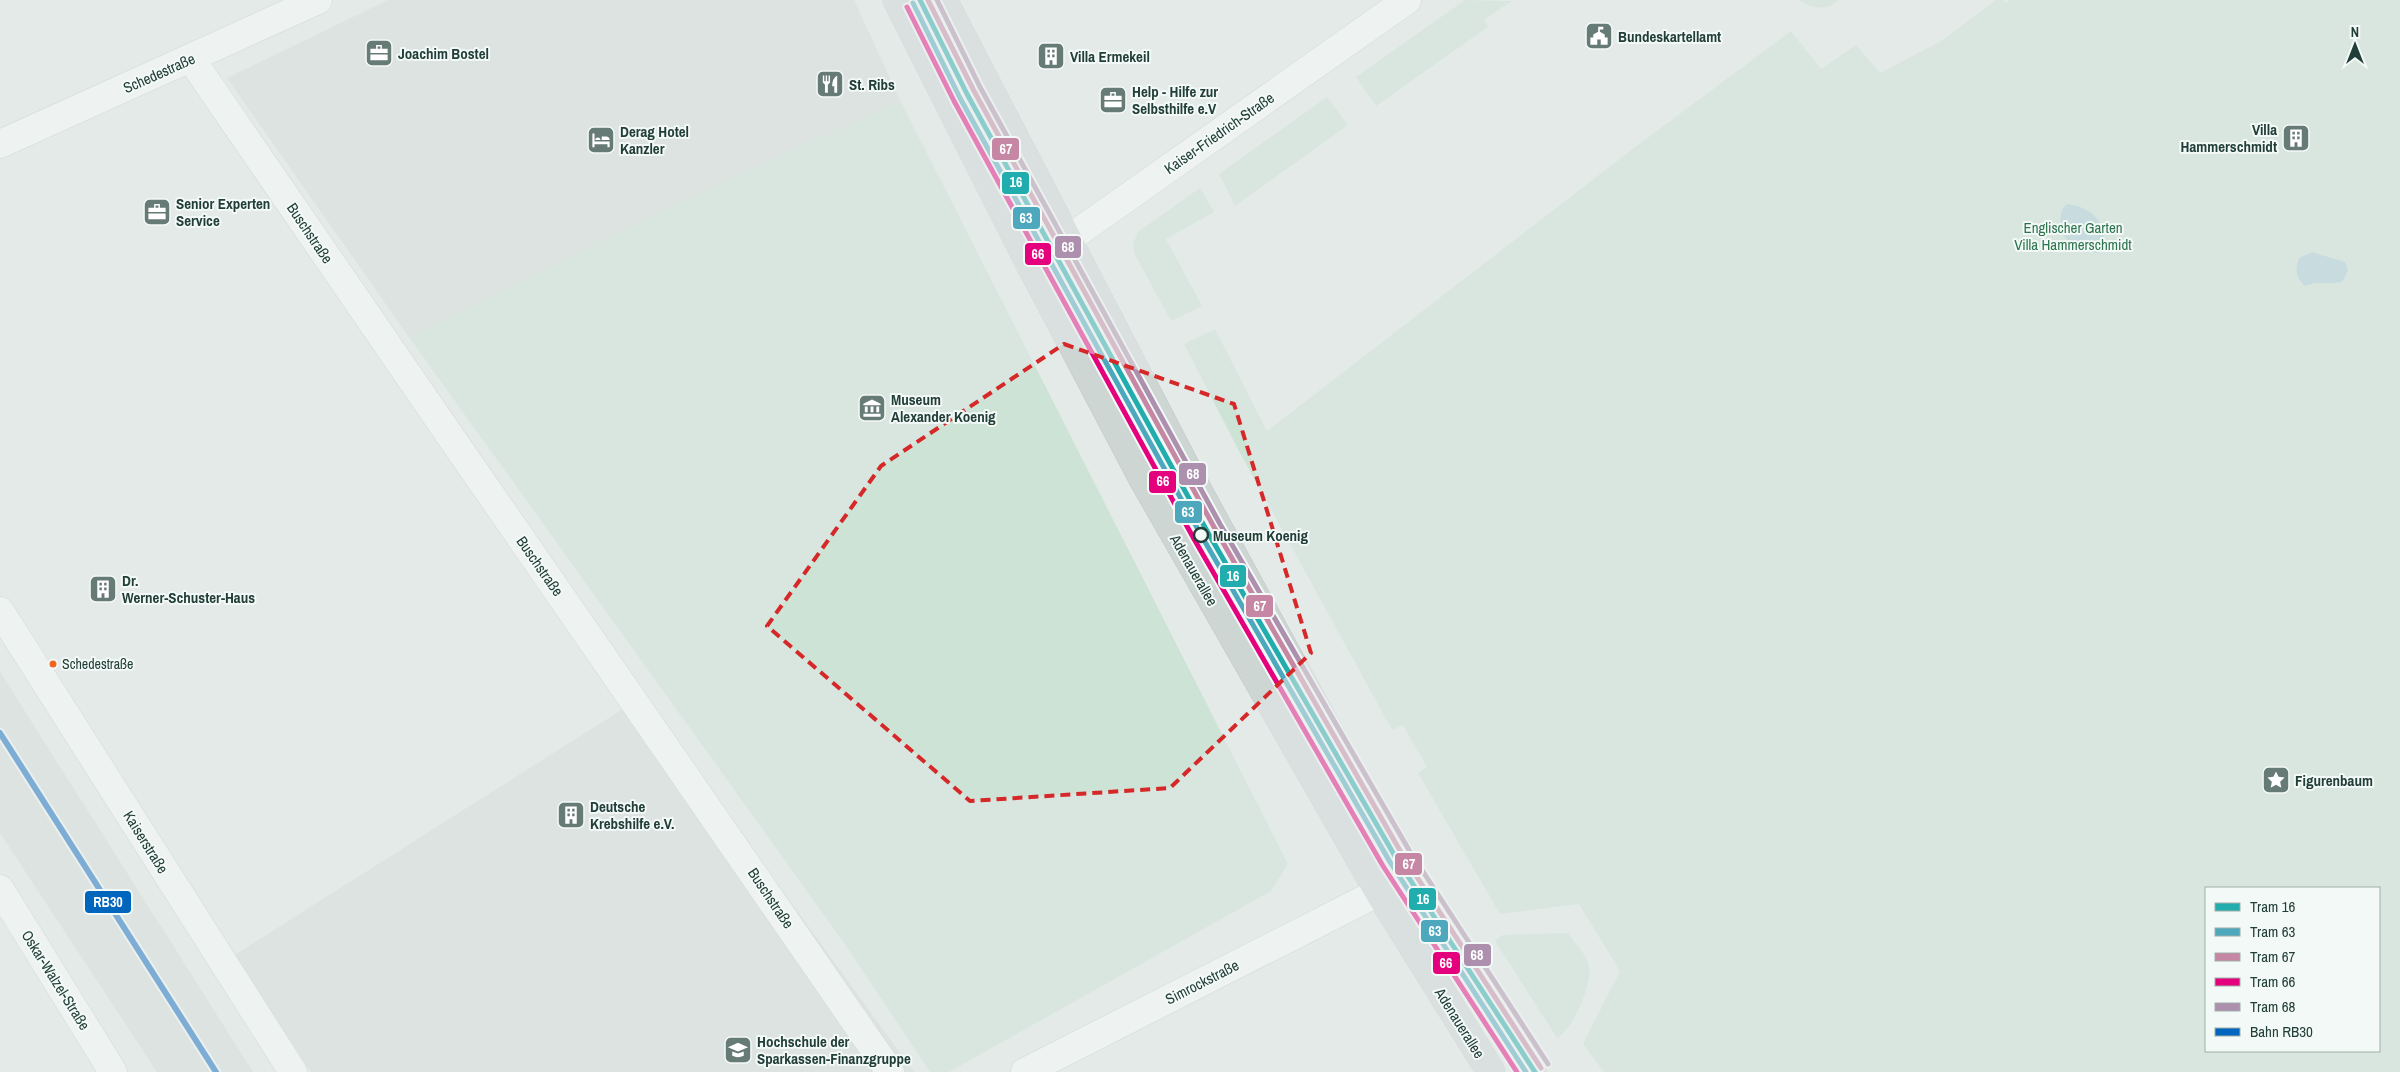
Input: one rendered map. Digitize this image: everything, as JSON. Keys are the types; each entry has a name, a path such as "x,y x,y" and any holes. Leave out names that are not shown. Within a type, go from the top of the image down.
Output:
{"main road":[{"name":"Adenauerallee","path":"897,0 1029,262 1142,479 1378,892 1489,1070"},
{"path":"943,0 1196,487 1357,783 1532,1072"}],"street":[{"name":"Schedestraße","path":"0,144 192,59 318,0"},
{"name":"Kaiser-Friedrich-Straße","path":"1029,262 1067,240 1406,0"},
{"name":"Buschstraße","path":"192,59 379,334 662,740 890,1072"},
{"name":"Kaiserstraße","path":"0,611 292,1072"},
{"name":"Oskar-Walzel-Straße","path":"0,889 113,1072"},
{"name":"Simrockstraße","path":"1025,1072 1378,892"}],"highlighted area":[{"path":"1064,344 1234,404 1311,653 1170,788 970,801 767,626 881,466"}],"shaded area":[{"path":"388,0 854,0 900,100 409,337 227,78"},
{"path":"0,672 253,1072 157,1072 0,833"},
{"path":"642,697 914,1072 311,1072 233,956"}],"green space":[{"path":"1465,0 1512,1 1484,20 1488,27 1376,106 1356,77"},
{"path":"1799,0 1838,0 1834,4 1819,8"},
{"name":"Englischer Garten Villa Hammerschmidt","path":"1996,0 2004,0 2006,3 2010,0 2400,0 2400,1072 1604,1072 1583,1044 1620,971 1579,904 1500,914 1418,773 1427,767 1403,725 1392,730 1239,451 1184,344 1215,329 1267,431 1630,151 1791,31 1821,69 1856,45 1880,73 1941,41"},
{"path":"1327,97 1348,125 1235,206 1219,174"},
{"path":"900,100 1288,864 1271,891 949,1072 930,1072 842,940 409,337 604,238"},
{"path":"1200,188 1214,212 1166,239 1202,306 1171,321 1135,255 1133,244 1138,232"},
{"path":"1568,933 1586,957 1589,966 1588,984 1575,1016 1557,1038 1495,941 1503,935"}],"water":[{"path":"2067,204 2084,209 2098,219 2104,234 2104,243 2100,252 2088,251 2086,253 2071,244 2066,238 2060,222 2062,211"},
{"path":"2312,252 2345,262 2348,270 2343,281 2315,283 2305,286 2299,280 2297,267 2299,258"}],"tram line":[{"name":"16","path":"920,0 967,94 1207,531 1396,858 1535,1072"},
{"name":"67","path":"928,0 974,91 1214,527 1402,854 1541,1068"},
{"name":"68","path":"937,0 980,87 1220,524 1409,850 1548,1064"},
{"name":"63","path":"913,3 960,98 1201,535 1390,862 1526,1072"},
{"name":"66","path":"907,7 954,101 1194,539 1383,866 1517,1072"}],"rail line":[{"name":"RB30","path":"0,733 216,1072"}],"place":[{"name":"Bundeskartellamt","path":"1599,36"},
{"name":"Joachim Bostel","path":"379,53"},
{"name":"Villa Ermekeil","path":"1051,56"},
{"name":"St. Ribs","path":"830,84"},
{"name":"Help - Hilfe zur Selbsthilfe e.V","path":"1113,100"},
{"name":"Villa Hammerschmidt","path":"2296,138"},
{"name":"Derag Hotel Kanzler","path":"601,140"},
{"name":"Senior Experten Service","path":"157,212"},
{"name":"Museum Alexander Koenig","path":"872,408"},
{"name":"Museum Koenig","path":"1201,535"},
{"name":"Dr. Werner-Schuster-Haus","path":"103,589"},
{"name":"Schedestraße","path":"53,664"},
{"name":"Figurenbaum","path":"2276,780"},
{"name":"Deutsche Krebshilfe e.V.","path":"571,815"},
{"name":"Hochschule der Sparkassen-Finanzgruppe","path":"738,1050"}]}
